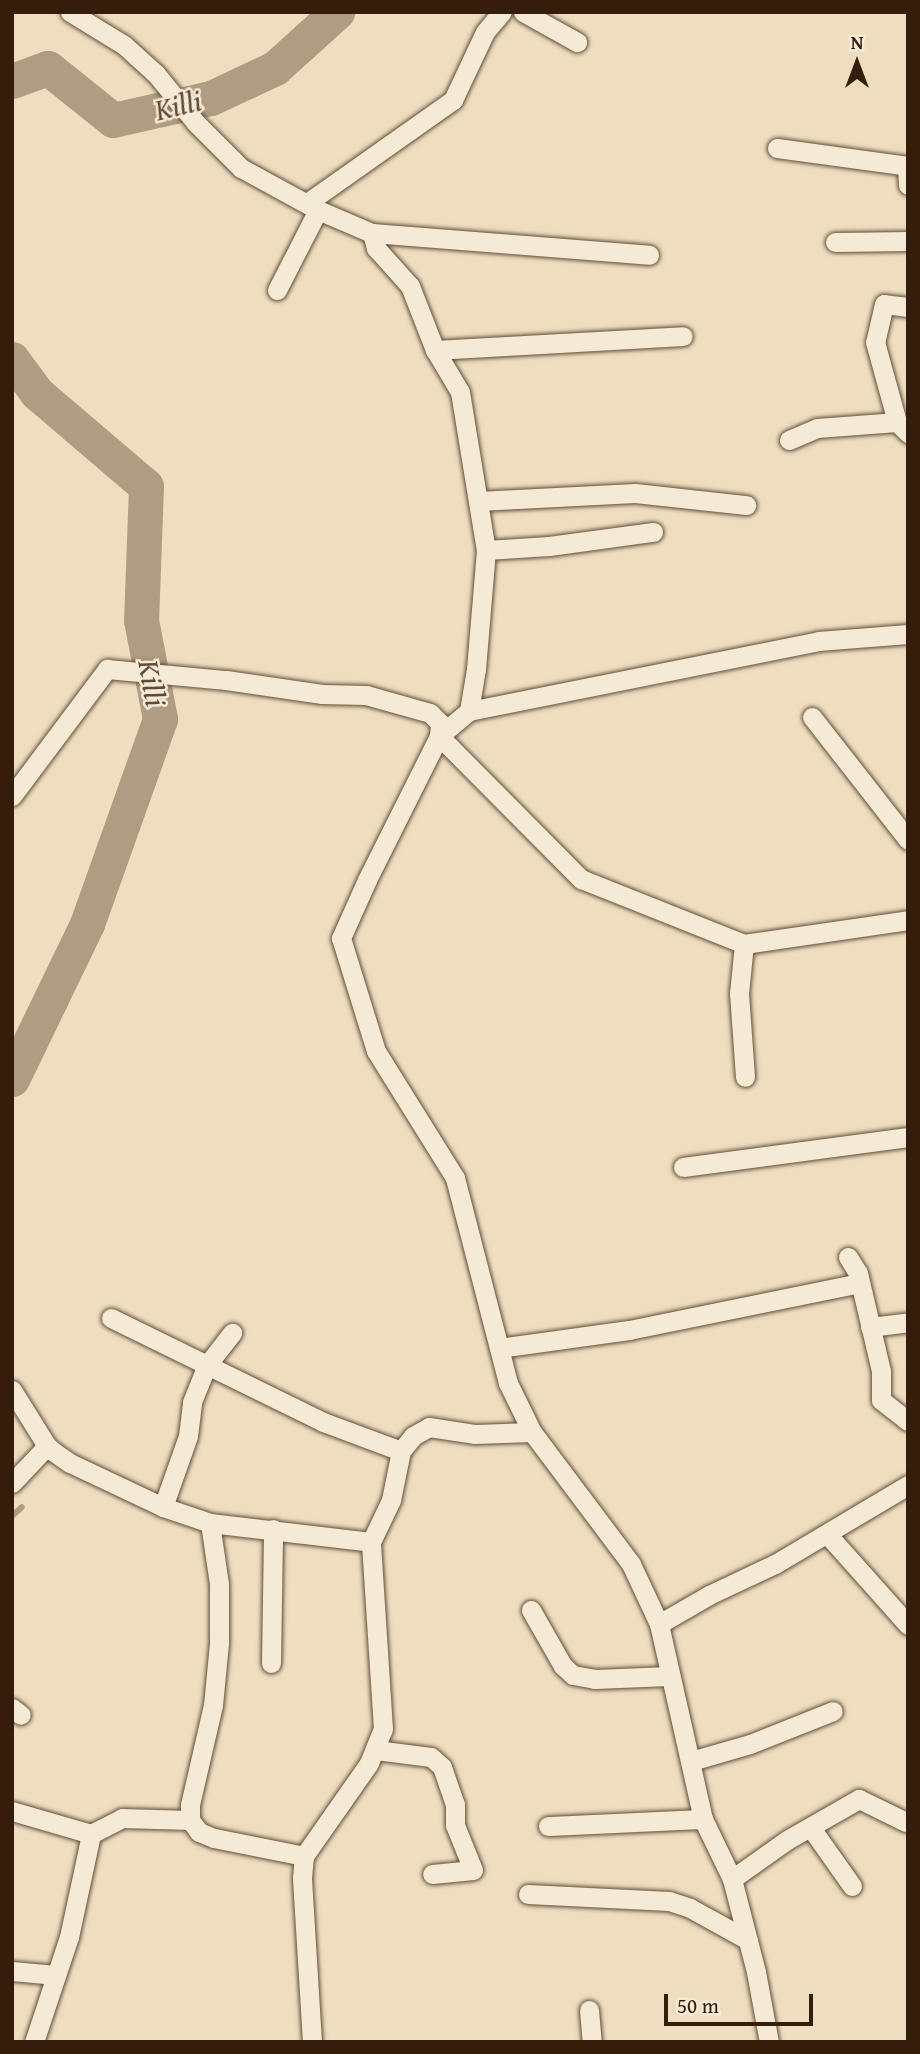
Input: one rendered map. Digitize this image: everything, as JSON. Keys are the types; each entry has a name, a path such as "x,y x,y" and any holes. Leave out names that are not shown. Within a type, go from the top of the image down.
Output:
{"street":[{"path":"70,12 124,45 156,74 196,123 241,167 313,206 372,233 649,255"},
{"path":"277,290 313,206 453,100 485,32 502,12"},
{"path":"523,12 577,42"},
{"path":"777,148 907,173"},
{"path":"372,233 376,248 410,286 435,350 460,392 486,550 476,669 469,711"},
{"path":"835,242 908,241"},
{"path":"789,440 817,428 902,428 875,342 884,304 908,307"},
{"path":"435,350 683,336"},
{"path":"478,500 635,493 746,505"},
{"path":"486,550 549,546 653,532"},
{"path":"439,736 469,711 818,640 908,634"},
{"path":"12,796 107,668 226,680 322,695 366,695 430,713 440,723 439,736 341,938 376,1051 455,1178 508,1382 532,1432 631,1564 659,1624 669,1676 679,1702 703,1819 732,1879 769,2042"},
{"path":"812,717 908,840"},
{"path":"439,736 581,879 744,944 908,920"},
{"path":"744,944 739,993 745,1077"},
{"path":"683,1167 908,1137"},
{"path":"848,1257 858,1273 881,1371 881,1400 908,1421"},
{"path":"499,1348 629,1330 859,1283"},
{"path":"111,1318 323,1422 401,1451"},
{"path":"870,1327 908,1322"},
{"path":"163,1507 188,1436 191,1402 207,1365 232,1333"},
{"path":"12,1391 47,1446 70,1463 163,1507 210,1523 371,1542"},
{"path":"312,2042 302,1878 304,1856 372,1757 383,1729 371,1542 391,1500 401,1451 413,1436 429,1427 475,1434 532,1432"},
{"path":"12,1483 47,1446"},
{"path":"659,1624 827,1534 908,1485"},
{"path":"210,1523 219,1584 219,1643 213,1705 190,1805 190,1821 199,1832 214,1838 304,1856"},
{"path":"271,1663 273,1529"},
{"path":"827,1534 908,1625"},
{"path":"531,1610 563,1666 573,1675 595,1679 669,1676"},
{"path":"691,1761 750,1744 833,1711"},
{"path":"372,1757 431,1757 442,1767 455,1804 455,1825 473,1870 432,1874"},
{"path":"732,1879 787,1840 859,1799 906,1822"},
{"path":"12,1811 91,1834 122,1818 190,1821"},
{"path":"548,1826 703,1819"},
{"path":"811,1828 852,1886"},
{"path":"34,2042 69,1937 91,1834"},
{"path":"528,1894 669,1901 690,1908 748,1940"},
{"path":"12,1971 56,1975"},
{"path":"589,2010 592,2042"}],"waterway":[{"name":"Killi","path":"12,81 48,68 113,120 211,98 275,68 337,12"},
{"name":"Killi","path":"12,359 37,393 146,486 141,620 160,719 87,924 12,1079"},
{"path":"12,1516 22,1507"}]}
